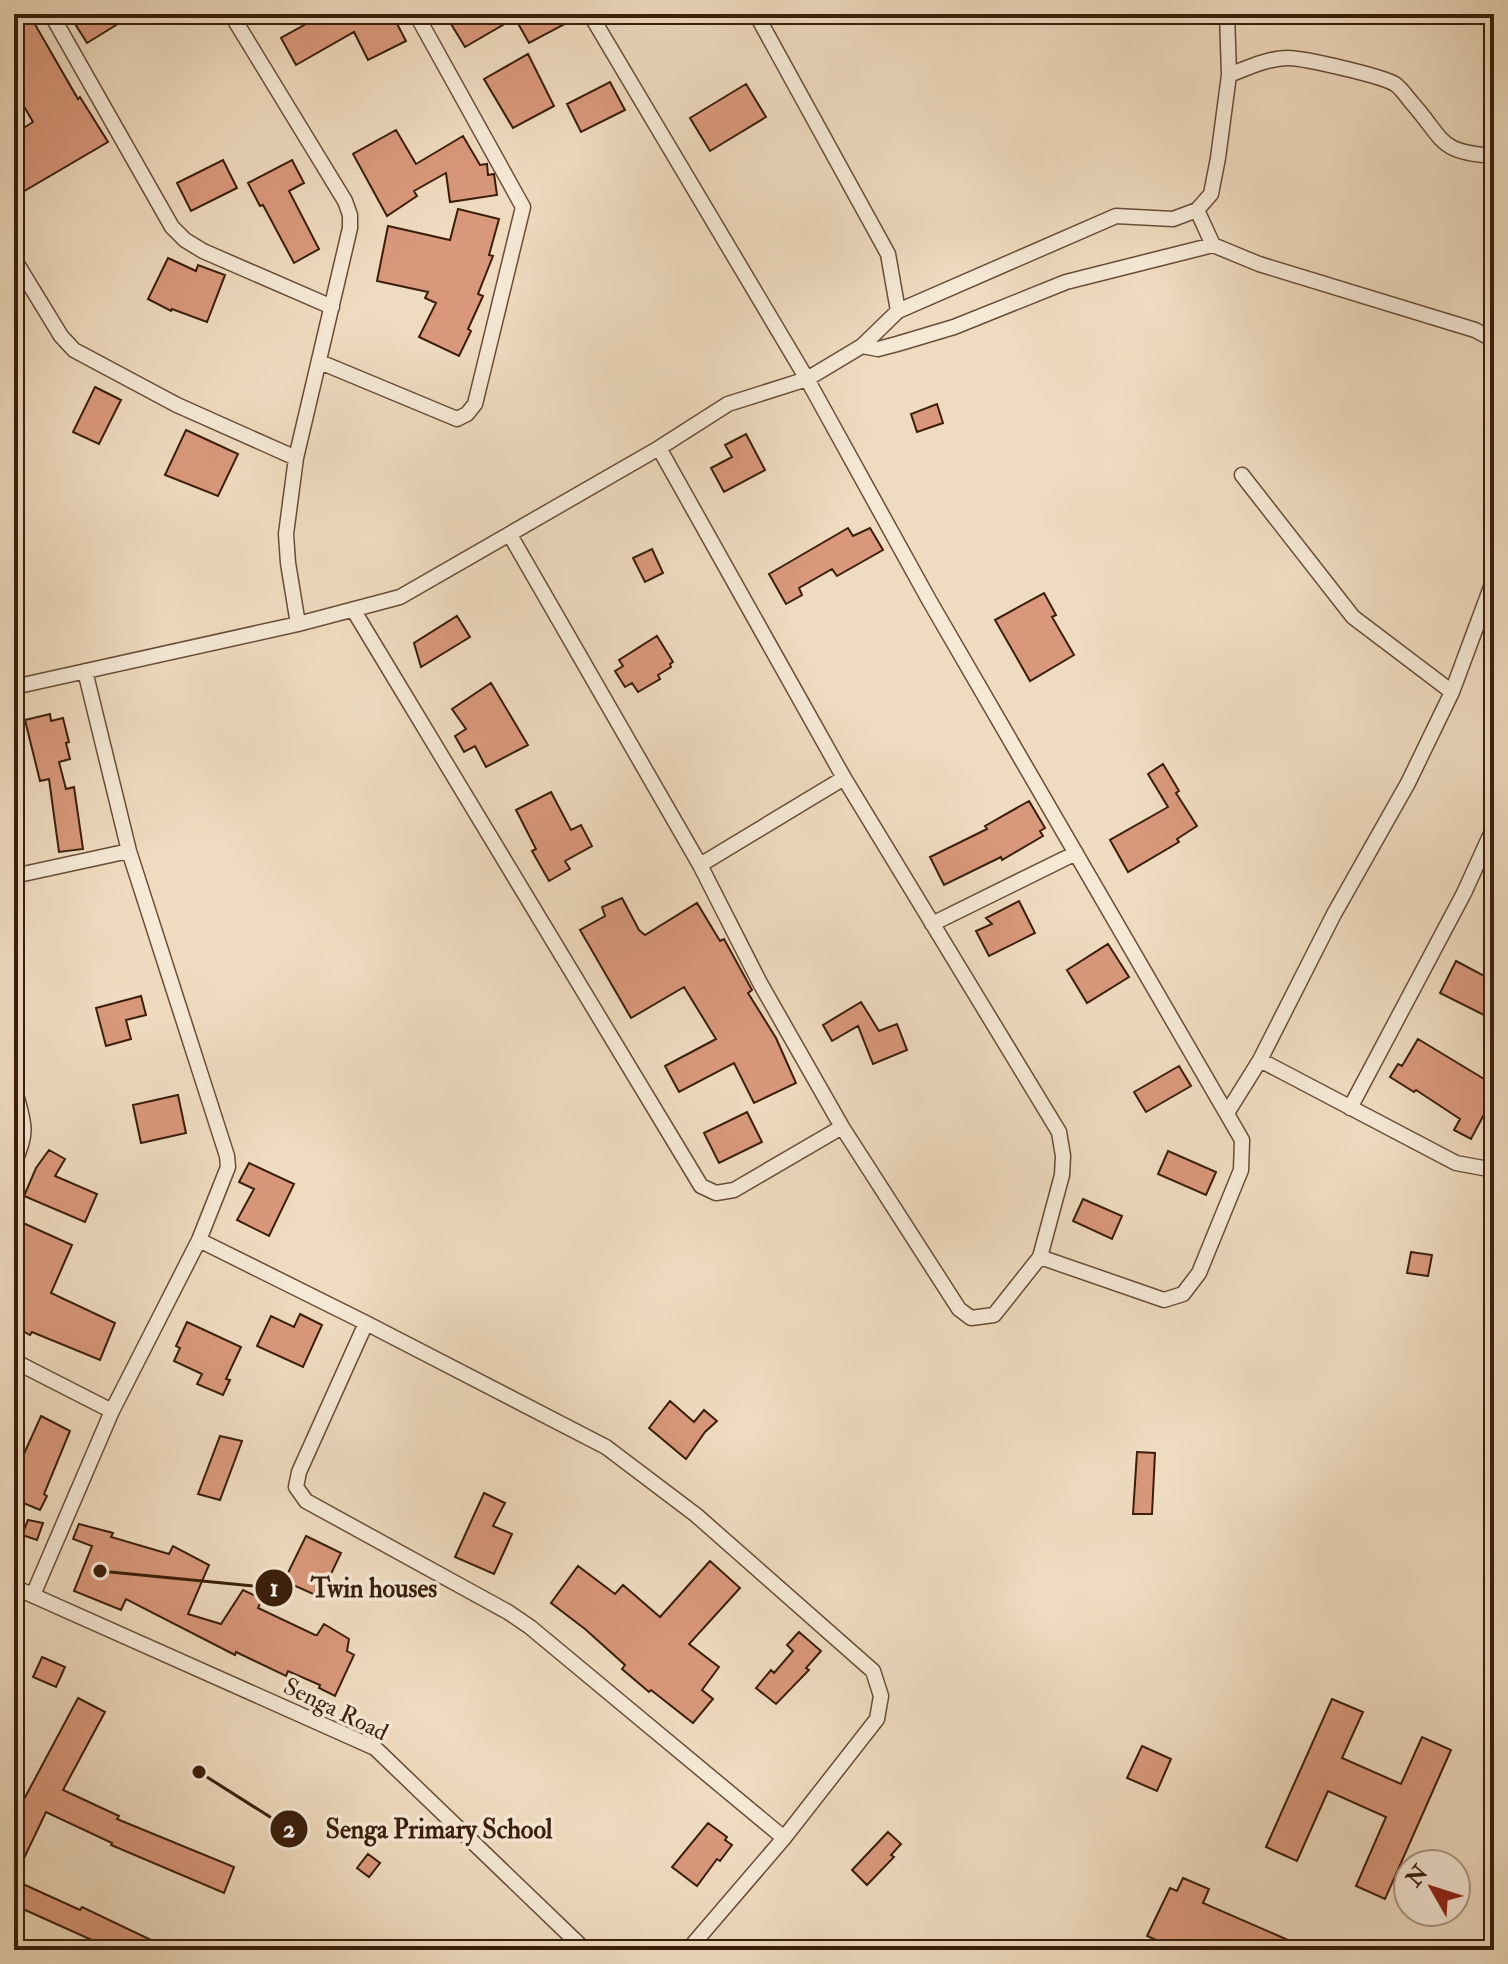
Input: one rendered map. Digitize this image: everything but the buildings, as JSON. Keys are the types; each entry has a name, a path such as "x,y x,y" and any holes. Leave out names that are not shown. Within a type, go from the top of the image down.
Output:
{"street":[{"path":"51,14 172,227 203,251 332,307"},
{"path":"231,14 345,201 350,215 350,228 296,458 286,534 298,624"},
{"path":"320,362 457,419 467,414 475,404 523,207 416,14"},
{"path":"590,14 807,379 929,600 1242,1140 1241,1170 1199,1273 1183,1294 1164,1300 1040,1257"},
{"path":"756,14 888,254 898,311"},
{"path":"14,687 354,611 400,597 659,448 728,404 807,379 862,346 898,311 1116,216 1173,219 1197,210 1211,194 1218,158 1229,75 1227,14"},
{"path":"1229,75 1288,58 1370,74 1395,84 1432,132 1451,148 1494,156"},
{"path":"1197,210 1213,245"},
{"path":"862,346 878,349 911,340 954,327 1066,282 1213,245 1259,264 1475,330 1494,340"},
{"path":"14,259 61,336 74,350 177,405 296,458"},
{"path":"510,535 700,865 760,983 842,1127 959,1309 971,1318 994,1315 1040,1257 1062,1175 1059,1132 844,778 659,448"},
{"path":"1242,475 1353,617 1452,692"},
{"path":"1227,1113 1260,1060 1334,914 1408,783 1452,692 1494,579"},
{"path":"354,611 701,1186 716,1193 734,1190 842,1127"},
{"path":"33,1595 112,1411 199,1240 228,1167 129,851 85,671"},
{"path":"700,865 844,778"},
{"path":"1350,1108 1464,893 1494,827"},
{"path":"14,876 129,851"},
{"path":"932,924 1076,853"},
{"path":"1260,1060 1456,1163 1494,1170"},
{"path":"14,1087 25,1128 25,1141 14,1163"},
{"path":"199,1240 606,1447 696,1515 873,1671 881,1696 877,1719 784,1838 688,1950"},
{"path":"366,1323 299,1472 296,1487 306,1501 530,1627 784,1838"},
{"path":"14,1361 112,1411"},
{"name":"Senga Road","path":"14,1587 375,1748 585,1950"}],"place":[{"name":"Twin houses","path":"100,1571"},
{"name":"Senga Primary School","path":"199,1772"}]}
